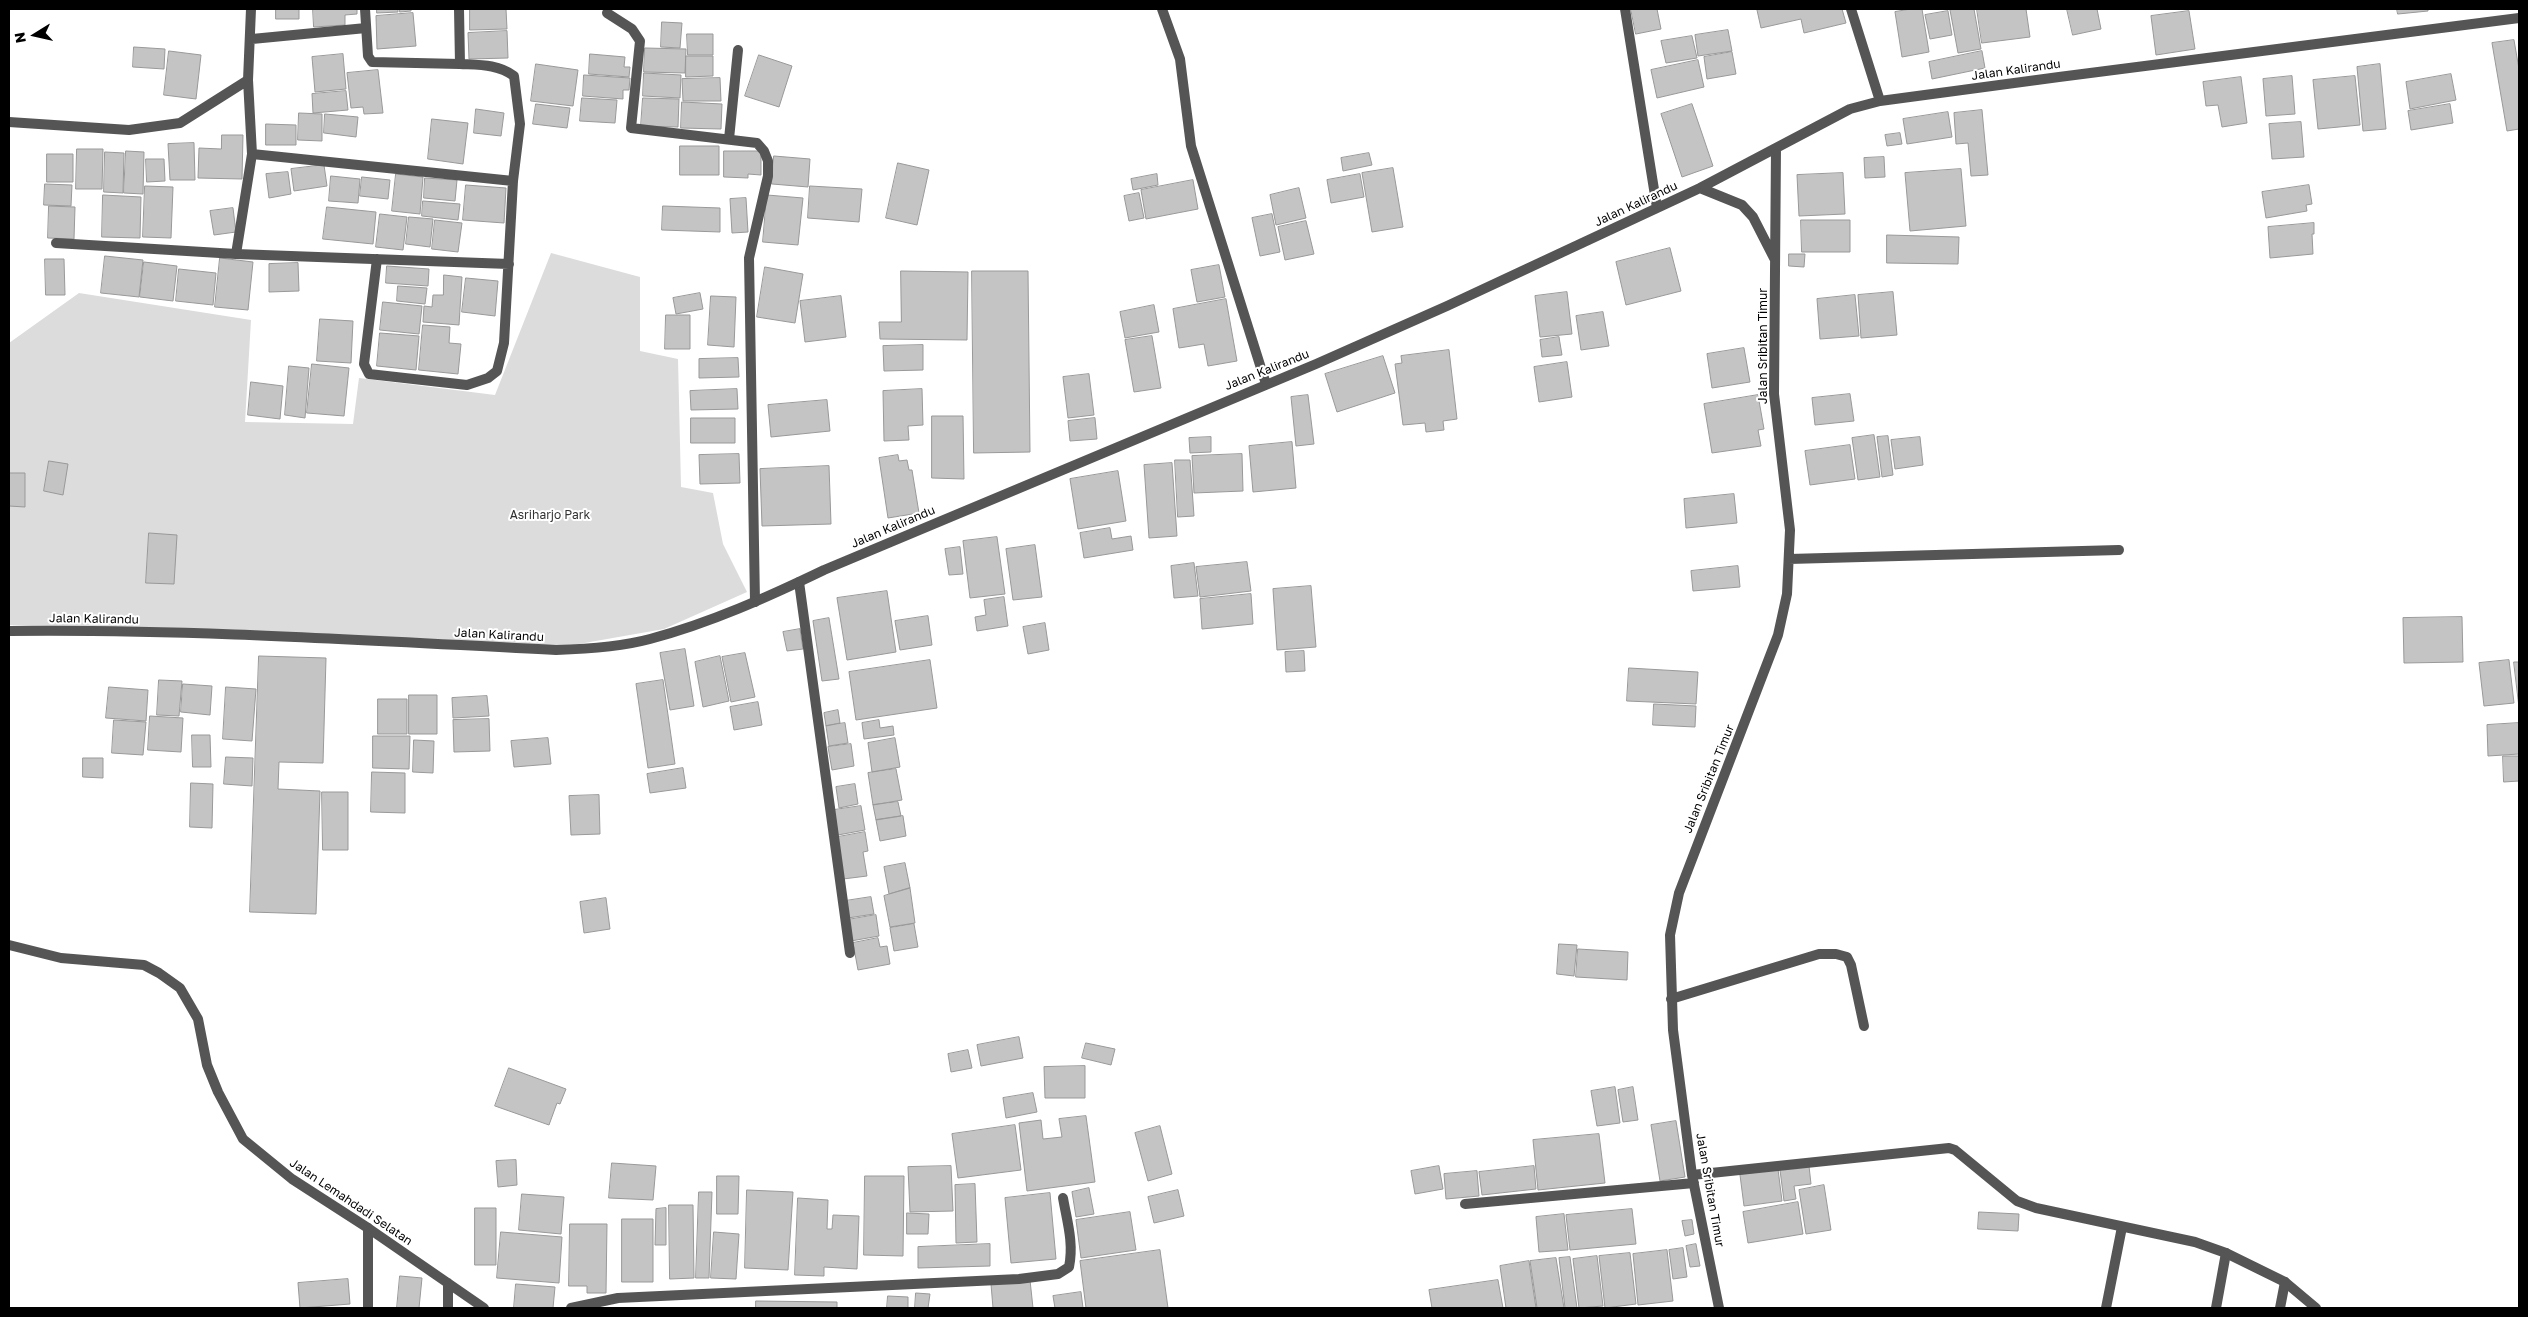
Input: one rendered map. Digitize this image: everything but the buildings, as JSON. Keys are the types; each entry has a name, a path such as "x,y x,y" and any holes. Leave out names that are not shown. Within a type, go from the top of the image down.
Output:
{"street":[{"path":"236,254 252,154 248,80 252,39 251,9"},
{"path":"365,9 368,56 372,62 494,66 506,70 514,76 520,124 513,181 509,264 501,361 497,371 488,378 467,385 374,375 365,370 377,259"},
{"path":"459,9 460,64"},
{"path":"1162,9 1180,59 1191,146 1266,384"},
{"path":"1625,9 1657,208"},
{"path":"1851,9 1880,101"},
{"path":"607,13 632,29 640,41 631,128 729,138 757,143 764,151 768,161 768,176 750,258 755,602"},
{"name":"Jalan Kalirandu","path":"9,631 150,632 344,639 556,650 586,649 650,639 755,602 1447,306 1700,188 1850,109 1880,101 2519,18"},
{"path":"252,39 366,28"},
{"path":"729,138 738,50"},
{"path":"9,122 129,130 180,123 248,80"},
{"name":"Jalan Sribitan Timur","path":"1719,1308 1693,1179 1673,1030 1670,935 1679,893 1720,791 1778,634 1787,594 1790,530 1774,394 1776,148"},
{"path":"252,154 513,181"},
{"name":"Jalan Sribitan Timur","path":"1700,188 1742,205 1753,217 1775,258"},
{"path":"56,243 236,254 509,264"},
{"path":"1789,559 2119,550"},
{"path":"799,582 850,953"},
{"name":"Jalan Lemahdadi Selatan","path":"9,945 61,958 144,965 160,973 180,988 198,1019 207,1064 218,1092 243,1139 292,1179 368,1228 484,1308"},
{"path":"1671,998 1819,954 1836,954 1847,957 1851,965 1864,1026"},
{"path":"1465,1204 1949,1148 1961,1155 2017,1201 2036,1208 2195,1242 2226,1252 2285,1282 2316,1308"},
{"path":"571,1308 618,1298 1019,1279 1058,1274 1069,1267 1070,1259 1070,1236 1063,1198"},
{"path":"2106,1308 2122,1227"},
{"path":"368,1228 368,1308"},
{"path":"2216,1308 2226,1252"},
{"path":"2280,1308 2285,1282"},
{"path":"448,1283 448,1308"}],"green space":[{"name":"Asriharjo Park","path":"551,253 640,277 640,351 678,359 681,487 713,493 723,544 747,592 664,629 556,648 9,625 9,343 79,293 251,320 245,422 353,424 359,378 495,395"}]}
